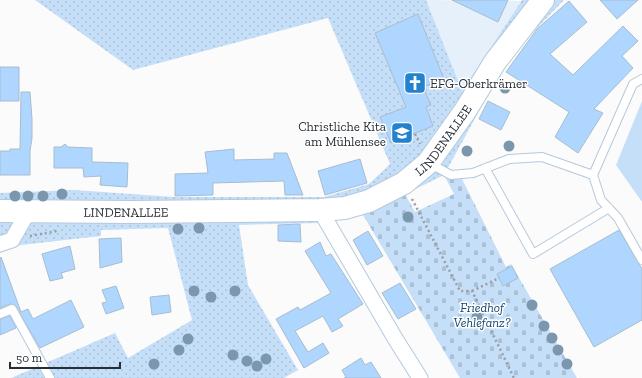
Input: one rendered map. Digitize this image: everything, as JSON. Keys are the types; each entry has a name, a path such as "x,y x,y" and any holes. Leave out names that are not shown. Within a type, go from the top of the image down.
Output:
{"main road":[{"name":"LINDENALLEE","path":"0,211 320,210 345,208 369,201 404,183 428,163 465,111 495,62 543,0"}],"street":[{"path":"320,210 392,334 420,378"},
{"path":"0,244 12,240 28,212"}],"lane":[{"path":"642,79 633,84 593,175 601,200 618,218 642,260"},
{"path":"428,163 451,175 473,173 509,159 542,157 593,175"},
{"path":"485,168 533,254 609,208"},
{"path":"0,314 12,309 50,378"}],"path":[{"path":"404,183 460,291 472,291 497,279"},
{"path":"472,291 514,378"}],"shaded area":[{"path":"426,0 521,1 462,92"}],"green space":[{"path":"35,0 426,0 462,91 522,0 564,0 535,30 501,71 444,175 363,215 318,223 239,225 248,285 298,370 284,378 11,378 115,333 128,358 192,320 168,228 101,230 101,236 21,245 0,253 0,193 74,190 174,197 324,197 369,184 390,164 328,18 133,70"},
{"path":"642,101 642,202 616,165"},
{"name":"Friedhof Vehlefanz?","path":"444,175 462,179 506,267 511,264 577,378 460,378 363,215 405,194 415,212 454,194"}],"building":[{"path":"452,0 508,0 498,22"},
{"path":"600,0 638,0 617,19"},
{"path":"569,1 587,22 550,54 573,75 623,26 638,41 622,56 633,68 594,109 603,113 578,153 555,137 569,112 506,72 537,29"},
{"name":"EFG-Oberkrämer","path":"418,14 444,79 423,87 431,105 426,107 433,126 391,143 380,117 406,107 375,33"},
{"path":"0,67 19,67 19,101 0,101"},
{"path":"21,92 30,92 32,138 30,151 30,175 0,175 0,151 20,149"},
{"path":"488,101 510,112 501,130 479,119"},
{"path":"65,144 68,147 92,148 92,162 128,163 127,187 100,185 101,176 84,177 83,168 54,168 54,147 61,147"},
{"path":"234,149 234,160 274,159 274,153 287,153 303,195 285,195 284,181 213,183 213,195 175,196 175,174 208,173 205,152"},
{"path":"360,159 367,183 325,195 318,171"},
{"path":"300,224 301,242 278,241 278,225"},
{"path":"619,230 642,269 642,320 594,347 550,269"},
{"path":"368,231 383,256 367,265 353,240"},
{"path":"121,238 122,262 100,268 99,239"},
{"path":"320,242 326,256 331,254 363,304 338,319 343,326 332,332 323,316 295,331 308,352 323,343 329,353 304,368 276,319 298,307 300,310 331,293 305,251"},
{"path":"70,246 75,269 61,273 63,278 50,281 42,254"},
{"path":"1,257 21,312 28,309 33,319 71,300 84,327 40,348 15,305 10,304 0,308"},
{"path":"512,266 518,278 503,286 497,274"},
{"path":"400,283 416,309 398,319 382,293"},
{"path":"116,286 124,308 106,314 102,303 107,302 102,290"},
{"path":"169,295 171,312 152,315 150,297"},
{"path":"10,316 16,328 0,335 0,319"},
{"path":"361,358 365,365 371,362 381,378 344,378 346,377 342,370"}],"place":[{"name":"EFG-Oberkrämer","path":"415,83"},
{"name":"Christliche Kita am Mühlensee","path":"402,133"}]}
